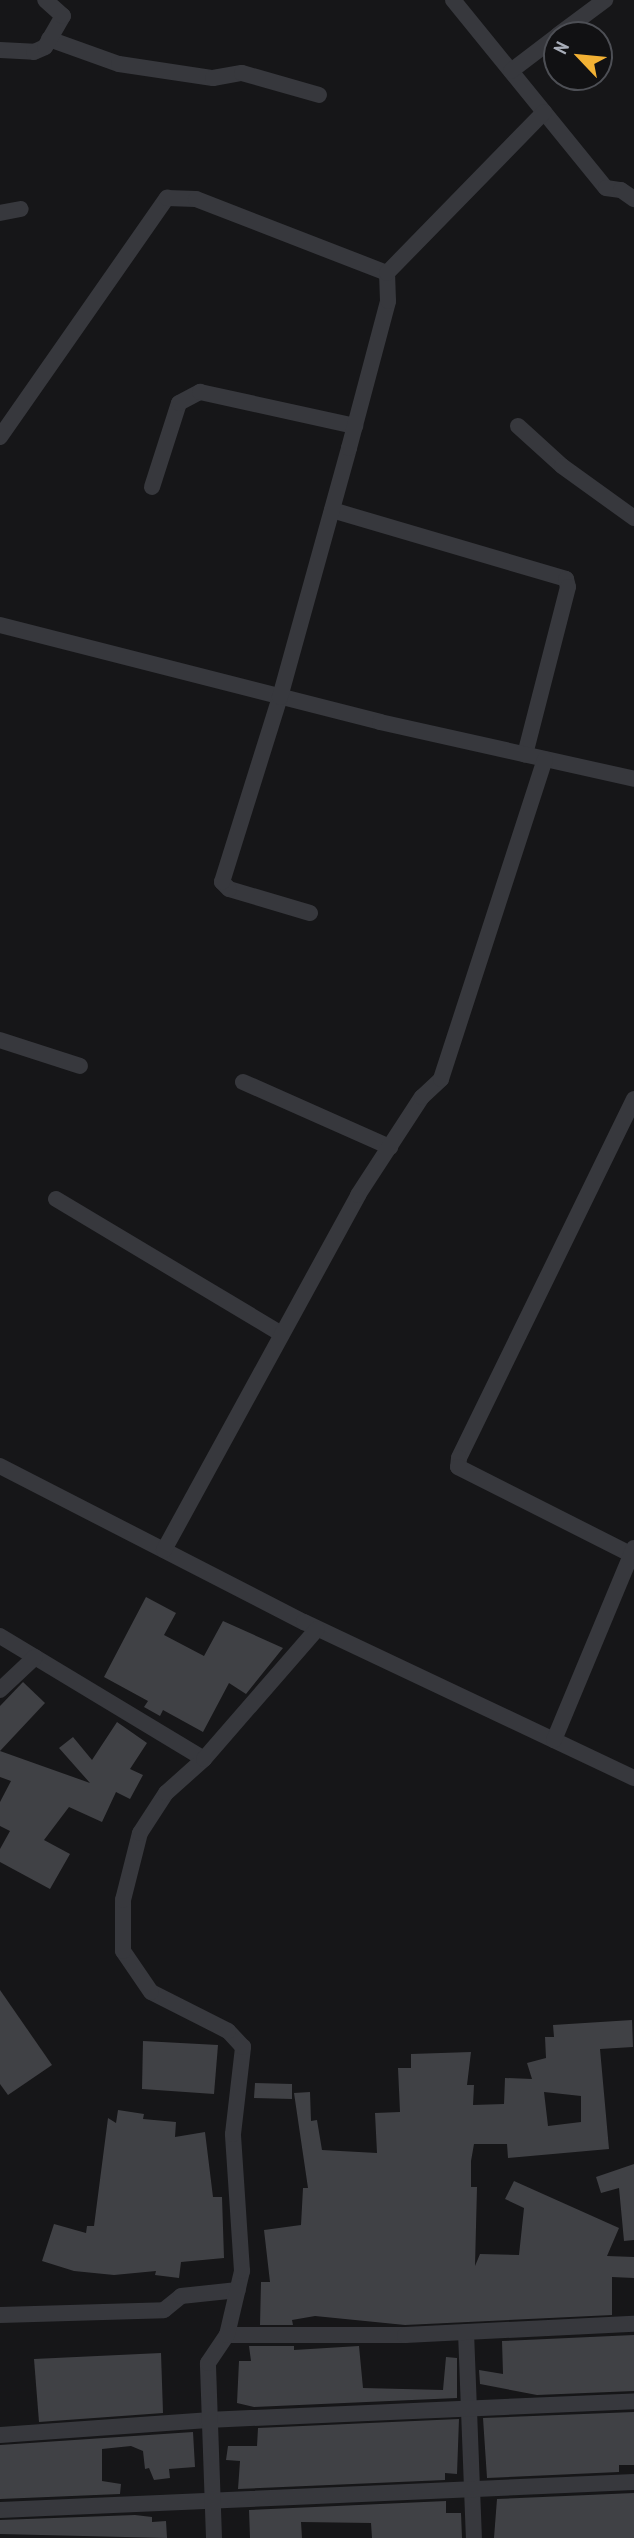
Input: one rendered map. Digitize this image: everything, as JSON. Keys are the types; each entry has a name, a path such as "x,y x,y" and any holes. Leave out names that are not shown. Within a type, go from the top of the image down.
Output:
{"street":[{"path":"0,50 34,52 49,39 63,16 45,0"},
{"path":"453,0 606,188 621,190 634,199"},
{"path":"578,21 605,0"},
{"path":"49,39 119,64 213,78 242,73 319,95"},
{"path":"511,71 543,47"},
{"path":"310,913 229,889 222,882 280,697 355,426 388,301 387,273 544,112"},
{"path":"0,437 167,198 196,199 387,273"},
{"path":"0,213 21,209"},
{"path":"152,487 179,403 200,392 355,426"},
{"path":"518,426 562,466 634,518"},
{"path":"332,510 566,579 568,587 525,755"},
{"path":"0,625 280,697 634,779"},
{"path":"164,1550 282,1335 390,1147 422,1097 441,1079 545,759"},
{"path":"0,1040 80,1066"},
{"path":"243,1082 390,1147"},
{"path":"554,1740 633,1554 465,1473 458,1467 458,1458 634,1099"},
{"path":"56,1199 282,1335"},
{"path":"0,1466 317,1629 634,1778"},
{"path":"214,2538 207,2420 208,2364 227,2335 242,2271 233,2134 243,2047 228,2031 151,1992 122,1951 122,1900 140,1833 166,1793 204,1759 317,1629"},
{"path":"0,1636 204,1759"},
{"path":"0,1690 35,1657"},
{"path":"0,2315 164,2309 181,2296 238,2290"},
{"path":"227,2335 466,2332 634,2324"},
{"path":"466,2332 474,2538"},
{"path":"0,2435 207,2420 634,2401"},
{"path":"0,2510 213,2504 634,2482"}],"building":[{"path":"146,1597 176,1613 164,1635 204,1656 223,1621 283,1648 246,1694 229,1683 203,1732 163,1710 160,1716 144,1707 148,1701 104,1677"},
{"path":"23,1682 45,1703 0,1751 0,1706"},
{"path":"117,1722 147,1743 130,1769 143,1775 130,1799 116,1792 102,1822 69,1807 44,1840 70,1854 50,1889 0,1862 0,1849 10,1831 0,1826 0,1802 11,1781 0,1777 0,1751 90,1783 59,1748 73,1737 92,1760"},
{"path":"0,1990 52,2065 8,2095 0,2084"},
{"path":"632,2020 633,2047 600,2049 609,2149 508,2158 507,2144 474,2144 471,2187 477,2187 475,2266 480,2254 519,2255 524,2208 505,2199 514,2181 619,2228 607,2256 634,2257 634,2278 612,2277 612,2315 405,2325 315,2316 292,2320 293,2325 260,2325 261,2282 270,2282 264,2230 301,2225 303,2188 308,2188 294,2093 310,2092 311,2121 317,2120 322,2150 377,2153 375,2113 400,2112 398,2068 411,2068 411,2054 471,2052 467,2085 474,2085 473,2105 504,2104 505,2078 532,2079 527,2063 546,2058 545,2037 554,2037 553,2025","holes":["544,2092 581,2096 581,2122 548,2126"]},
{"path":"143,2041 218,2045 214,2094 142,2089"},
{"path":"255,2083 292,2084 292,2099 254,2098"},
{"path":"118,2110 144,2114 143,2119 176,2122 175,2137 205,2132 213,2197 222,2197 224,2258 181,2262 179,2278 155,2275 156,2271 114,2275 74,2271 42,2261 54,2224 86,2233 87,2226 94,2226 108,2118 116,2123"},
{"path":"634,2164 634,2240 624,2241 619,2188 601,2193 596,2177"},
{"path":"634,2335 634,2391 537,2395 480,2384 479,2370 503,2374 502,2341"},
{"path":"249,2346 294,2346 294,2350 359,2346 363,2388 443,2390 446,2357 457,2358 457,2398 254,2407 237,2403 239,2361 251,2361"},
{"path":"161,2353 163,2413 39,2422 34,2359"},
{"path":"634,2412 634,2465 619,2465 619,2472 487,2478 483,2418"},
{"path":"459,2419 457,2474 445,2473 445,2480 238,2489 240,2461 226,2460 228,2446 257,2446 258,2428"},
{"path":"193,2432 195,2467 169,2469 170,2478 154,2480 149,2468 145,2469 143,2451 131,2446 102,2449 102,2481 121,2484 120,2494 0,2499 0,2445"},
{"path":"634,2493 634,2538 494,2538 497,2499"},
{"path":"446,2501 446,2513 461,2513 462,2538 372,2538 371,2523 301,2522 302,2538 250,2538 249,2510"},
{"path":"135,2515 152,2517 152,2522 166,2521 167,2538 0,2534 0,2520"}]}
